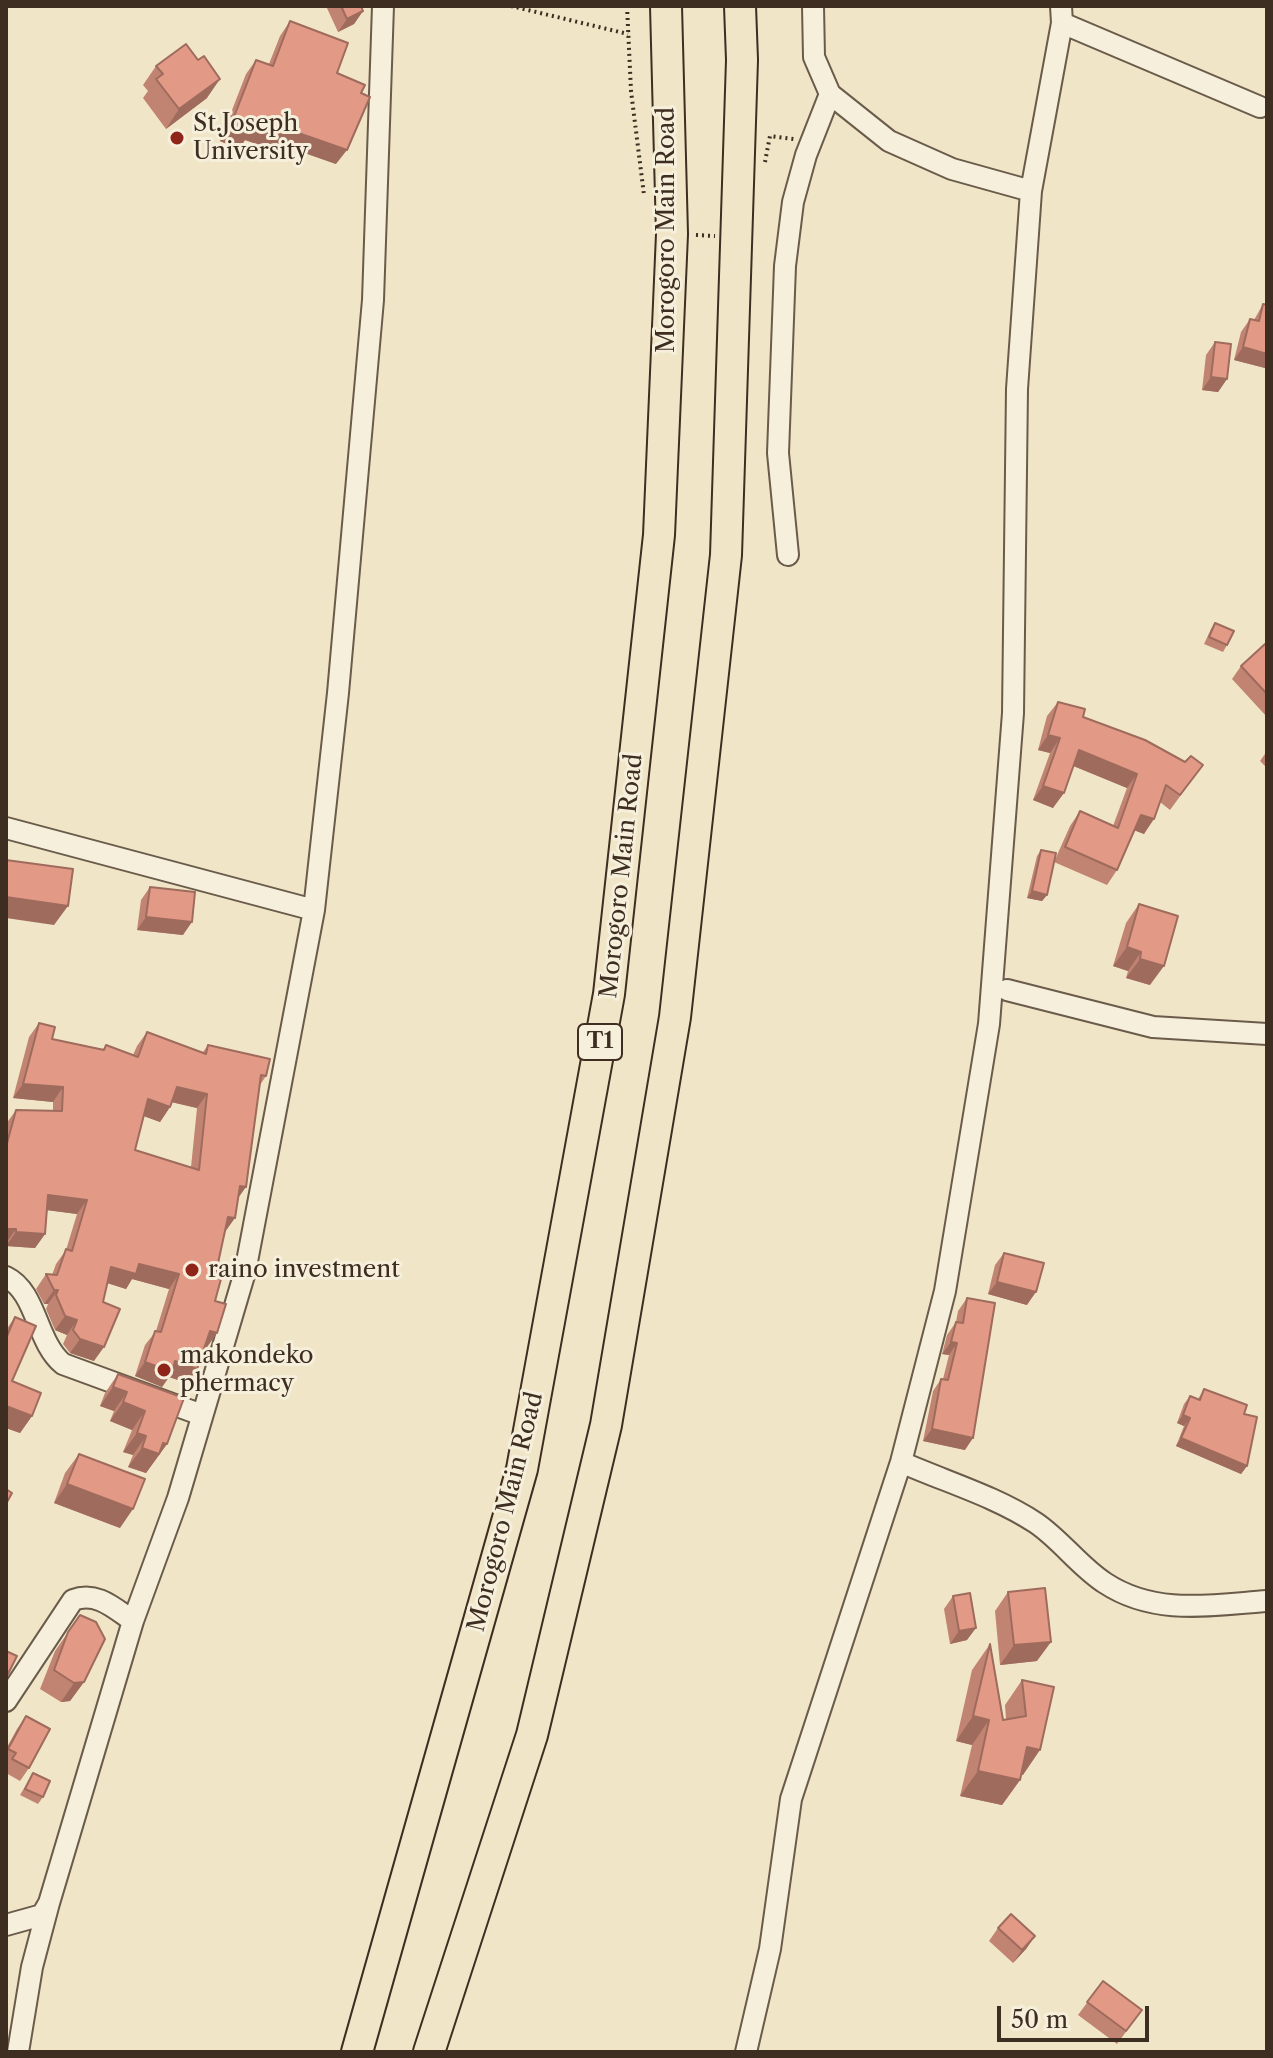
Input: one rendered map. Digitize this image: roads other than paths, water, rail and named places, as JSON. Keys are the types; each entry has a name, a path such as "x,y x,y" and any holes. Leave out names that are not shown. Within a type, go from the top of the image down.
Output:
{"highway":[{"name":"Morogoro Main Road","path":"357,2052 522,1469 609,994 659,535 672,234 666,6"},
{"path":"429,2052 532,1735 599,1456 675,1017 726,555 742,60 740,6"}],"street":[{"path":"18,2052 32,1967 49,1903 133,1621 178,1498 254,1233 314,910 338,693 373,300 383,6"},
{"path":"813,6 814,57 830,94 889,141 952,169 1031,191"},
{"path":"746,2052 770,1949 791,1799 901,1462 945,1291 989,1024 1013,713 1017,389 1031,191 1061,14 1260,107"},
{"path":"788,555 778,453 785,266 793,202 830,94"},
{"path":"6,828 314,910"},
{"path":"1007,990 1153,1027 1267,1034"},
{"path":"6,1277 18,1285 48,1348 63,1364 202,1415"},
{"path":"901,1462 1008,1505 1039,1525 1105,1583 1148,1603 1178,1607 1267,1601"},
{"path":"6,1701 73,1600 86,1595 100,1599 133,1621"},
{"path":"6,1925 42,1915 49,1903"}],"place":[{"name":"St.Joseph University","path":"177,138"},
{"name":"raino investment","path":"192,1270"},
{"name":"makondeko phermacy","path":"164,1370"}]}
